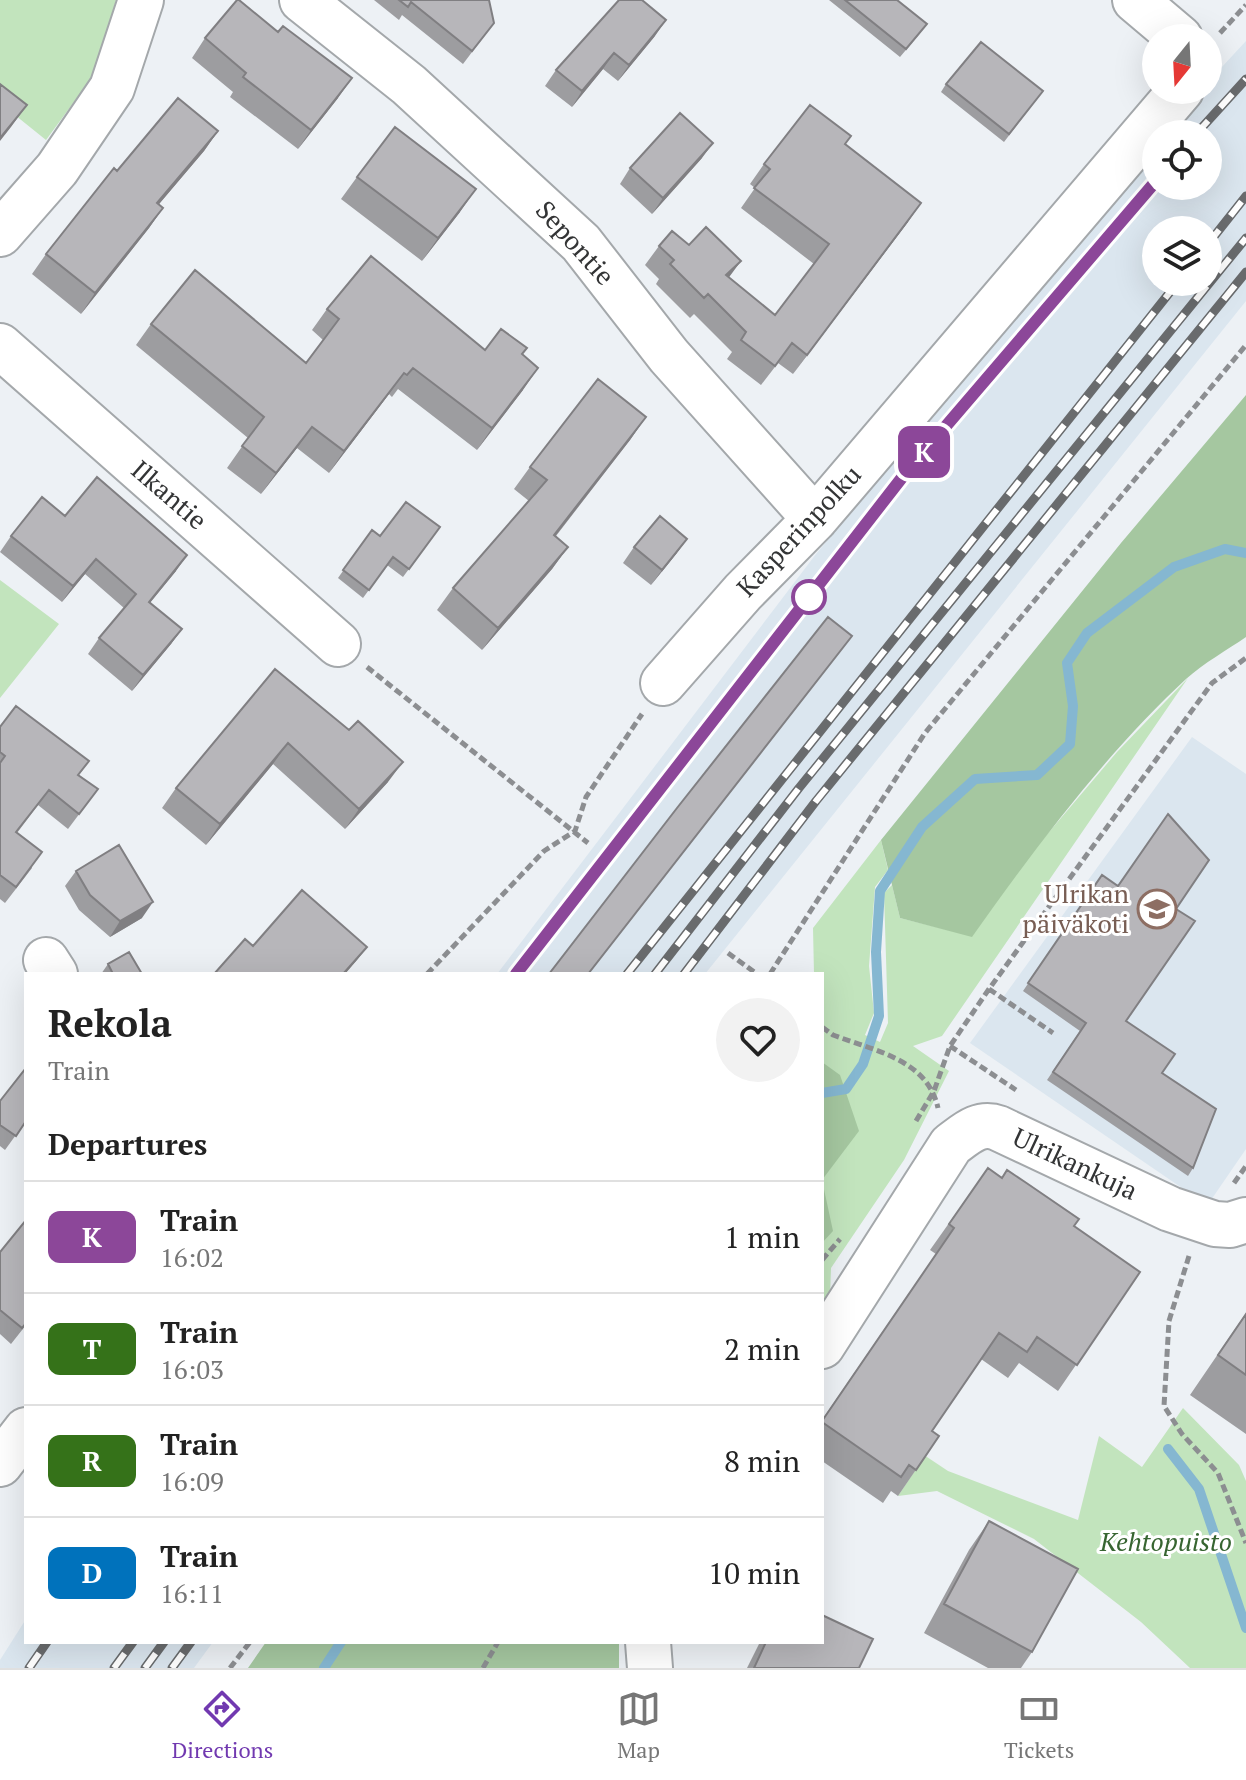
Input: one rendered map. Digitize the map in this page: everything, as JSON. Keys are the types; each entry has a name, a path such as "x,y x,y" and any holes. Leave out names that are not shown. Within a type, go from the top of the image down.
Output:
{"street":[{"path":"0,234 57,169 112,88 141,0"},
{"name":"Sepontie","path":"302,0 409,85 581,243 669,356 815,519"},
{"path":"1135,0 1175,24"},
{"name":"Kasperinpolku","path":"663,683 743,592 815,519 1169,104"},
{"name":"Ilkantie","path":"0,346 338,644"},
{"name":"Ulrikankuja","path":"824,1343 951,1145 980,1125 998,1128 1170,1209 1215,1224 1230,1225 1246,1220"},
{"path":"648,1644 650,1668"}],"path":[{"path":"1218,24 1246,5"},
{"path":"771,972 925,733 1246,345"},
{"path":"338,644 588,843"},
{"path":"950,1046 1212,683 1246,658"},
{"path":"429,972 544,851 575,831 586,797 663,683"},
{"path":"728,953 754,972"},
{"path":"989,989 1053,1033"},
{"path":"824,1028 833,1035 904,1062 916,1069 934,1091"},
{"path":"824,1258 841,1238"},
{"path":"1188,1257 1169,1321 1164,1406 1182,1434 1218,1473 1246,1543"},
{"path":"230,1668 248,1644"},
{"path":"483,1668 497,1644"}],"shaded area":[{"path":"1246,41 1246,301 707,972 499,972 816,554 1142,162 1142,200 1222,200 1222,120 1176,120 1190,104 1222,104 1222,67"},
{"name":"Ulrikan päiväkoti","path":"1192,737 1246,774 1246,1149 1211,1200 1182,1188 970,1043"},
{"path":"24,1622 24,1644 212,1644 194,1668 0,1668 0,1660"}],"green space":[{"path":"0,0 116,0 96,72 46,140 0,103"},
{"path":"1246,395 1246,637 1186,679 1128,738 1046,836 972,937 900,918 881,840 1121,543"},
{"path":"0,580 59,624 0,698"},
{"path":"1188,678 942,1036 913,1046 949,1071 904,1160 831,1268 830,1297 824,1306 824,972 814,972 813,928 881,840 888,870 875,887 869,966 874,1013 865,1035 880,1042 888,1023 884,893 892,885 900,918 972,936 1027,858 1117,752"},
{"path":"824,1063 840,1075 859,1131 824,1177"},
{"path":"824,1189 833,1231 824,1241"},
{"name":"Kehtopuisto","path":"1183,1408 1239,1465 1246,1481 1246,1668 1190,1668 1141,1622 1034,1539 937,1491 898,1496 920,1463 918,1451 948,1471 1078,1520 1099,1436 1142,1467"},
{"path":"265,1644 619,1644 619,1668 248,1668"}],"building":[{"path":"237,0 278,32 283,26 352,78 311,130 243,77 246,73 205,38"},
{"path":"399,0 489,0 494,23 472,51 411,2 408,7"},
{"path":"619,0 642,0 666,20 629,65 614,53 582,91 556,70"},
{"path":"845,0 897,0 927,24 906,49"},
{"path":"981,42 1043,91 1009,134 946,84"},
{"path":"0,84 27,105 0,138"},
{"path":"178,98 218,131 157,203 163,208 95,293 46,254 114,168 117,171"},
{"path":"810,105 851,136 845,144 921,203 807,355 792,343 775,366 741,340 746,332 708,294 704,298 670,264 674,260 659,246 672,231 689,245 706,227 741,261 726,275 775,315 829,244 754,188 770,169 764,164"},
{"path":"680,113 713,143 663,198 630,168"},
{"path":"395,127 476,189 438,238 357,177"},
{"path":"371,256 485,350 501,329 527,348 522,354 538,368 492,428 413,368 407,375 404,373 344,451 312,427 276,473 242,446 264,417 151,324 195,270 306,363 339,319 327,309"},
{"path":"598,379 646,417 554,535 568,547 498,628 453,588 547,480 530,467"},
{"path":"97,477 187,555 149,602 182,629 143,675 99,638 136,594 96,559 73,586 11,536 42,497 65,516"},
{"path":"406,502 440,527 409,569 393,557 369,590 343,570 372,530 380,536"},
{"path":"660,516 687,539 662,570 634,547"},
{"path":"828,617 852,636 590,972 551,972"},
{"path":"275,669 349,730 358,721 403,762 359,809 288,743 220,824 176,788"},
{"path":"16,706 89,761 78,775 98,789 79,814 49,790 16,832 42,852 16,887 0,875 0,763 5,756 0,752 0,727"},
{"path":"1168,814 1209,860 1176,909 1195,921 1126,1021 1175,1054 1162,1073 1216,1109 1193,1168 1053,1072 1086,1023 1028,983 1102,875 1118,886"},
{"path":"119,845 153,902 120,921 90,895 76,871"},
{"path":"302,890 367,947 345,972 216,972 245,939 253,946"},
{"path":"129,952 141,972 112,972 108,964"},
{"path":"24,1071 24,1124 16,1136 0,1125 0,1101"},
{"path":"988,1168 1002,1178 1007,1170 1079,1219 1074,1226 1140,1272 1077,1365 1037,1337 1027,1352 999,1333 932,1431 939,1436 916,1470 909,1465 901,1477 824,1423 824,1418 954,1228 949,1224"},
{"path":"24,1222 22,1328 0,1310 0,1252"},
{"path":"1246,1314 1246,1375 1218,1355"},
{"path":"989,1521 1078,1569 1032,1652 944,1604"},
{"path":"824,1616 873,1639 859,1668 754,1668 765,1644 824,1644"}],"waterway":[{"path":"824,1093 846,1089 863,1064 879,1016 876,952 880,891 922,827 975,779 1037,775 1070,744 1073,706 1067,663 1087,633 1174,567 1225,549 1246,553"},
{"path":"1168,1449 1199,1489 1246,1628"},
{"path":"324,1668 340,1644"}],"railway":[{"path":"1209,120 1246,79"},
{"path":"1222,226 1246,196"},
{"path":"518,972 904,475 1142,197"},
{"path":"657,972 799,788 1246,238"},
{"path":"686,972 816,801 1246,272"},
{"path":"629,972 1167,296"},
{"path":"29,1668 46,1644"},
{"path":"114,1668 132,1644"},
{"path":"145,1668 163,1644"},
{"path":"172,1668 190,1644"}],"train":[{"name":"K","path":"518,972 904,475 1142,197"}],"place":[{"name":"Ulrikan päiväkoti","path":"1157,909"}]}
